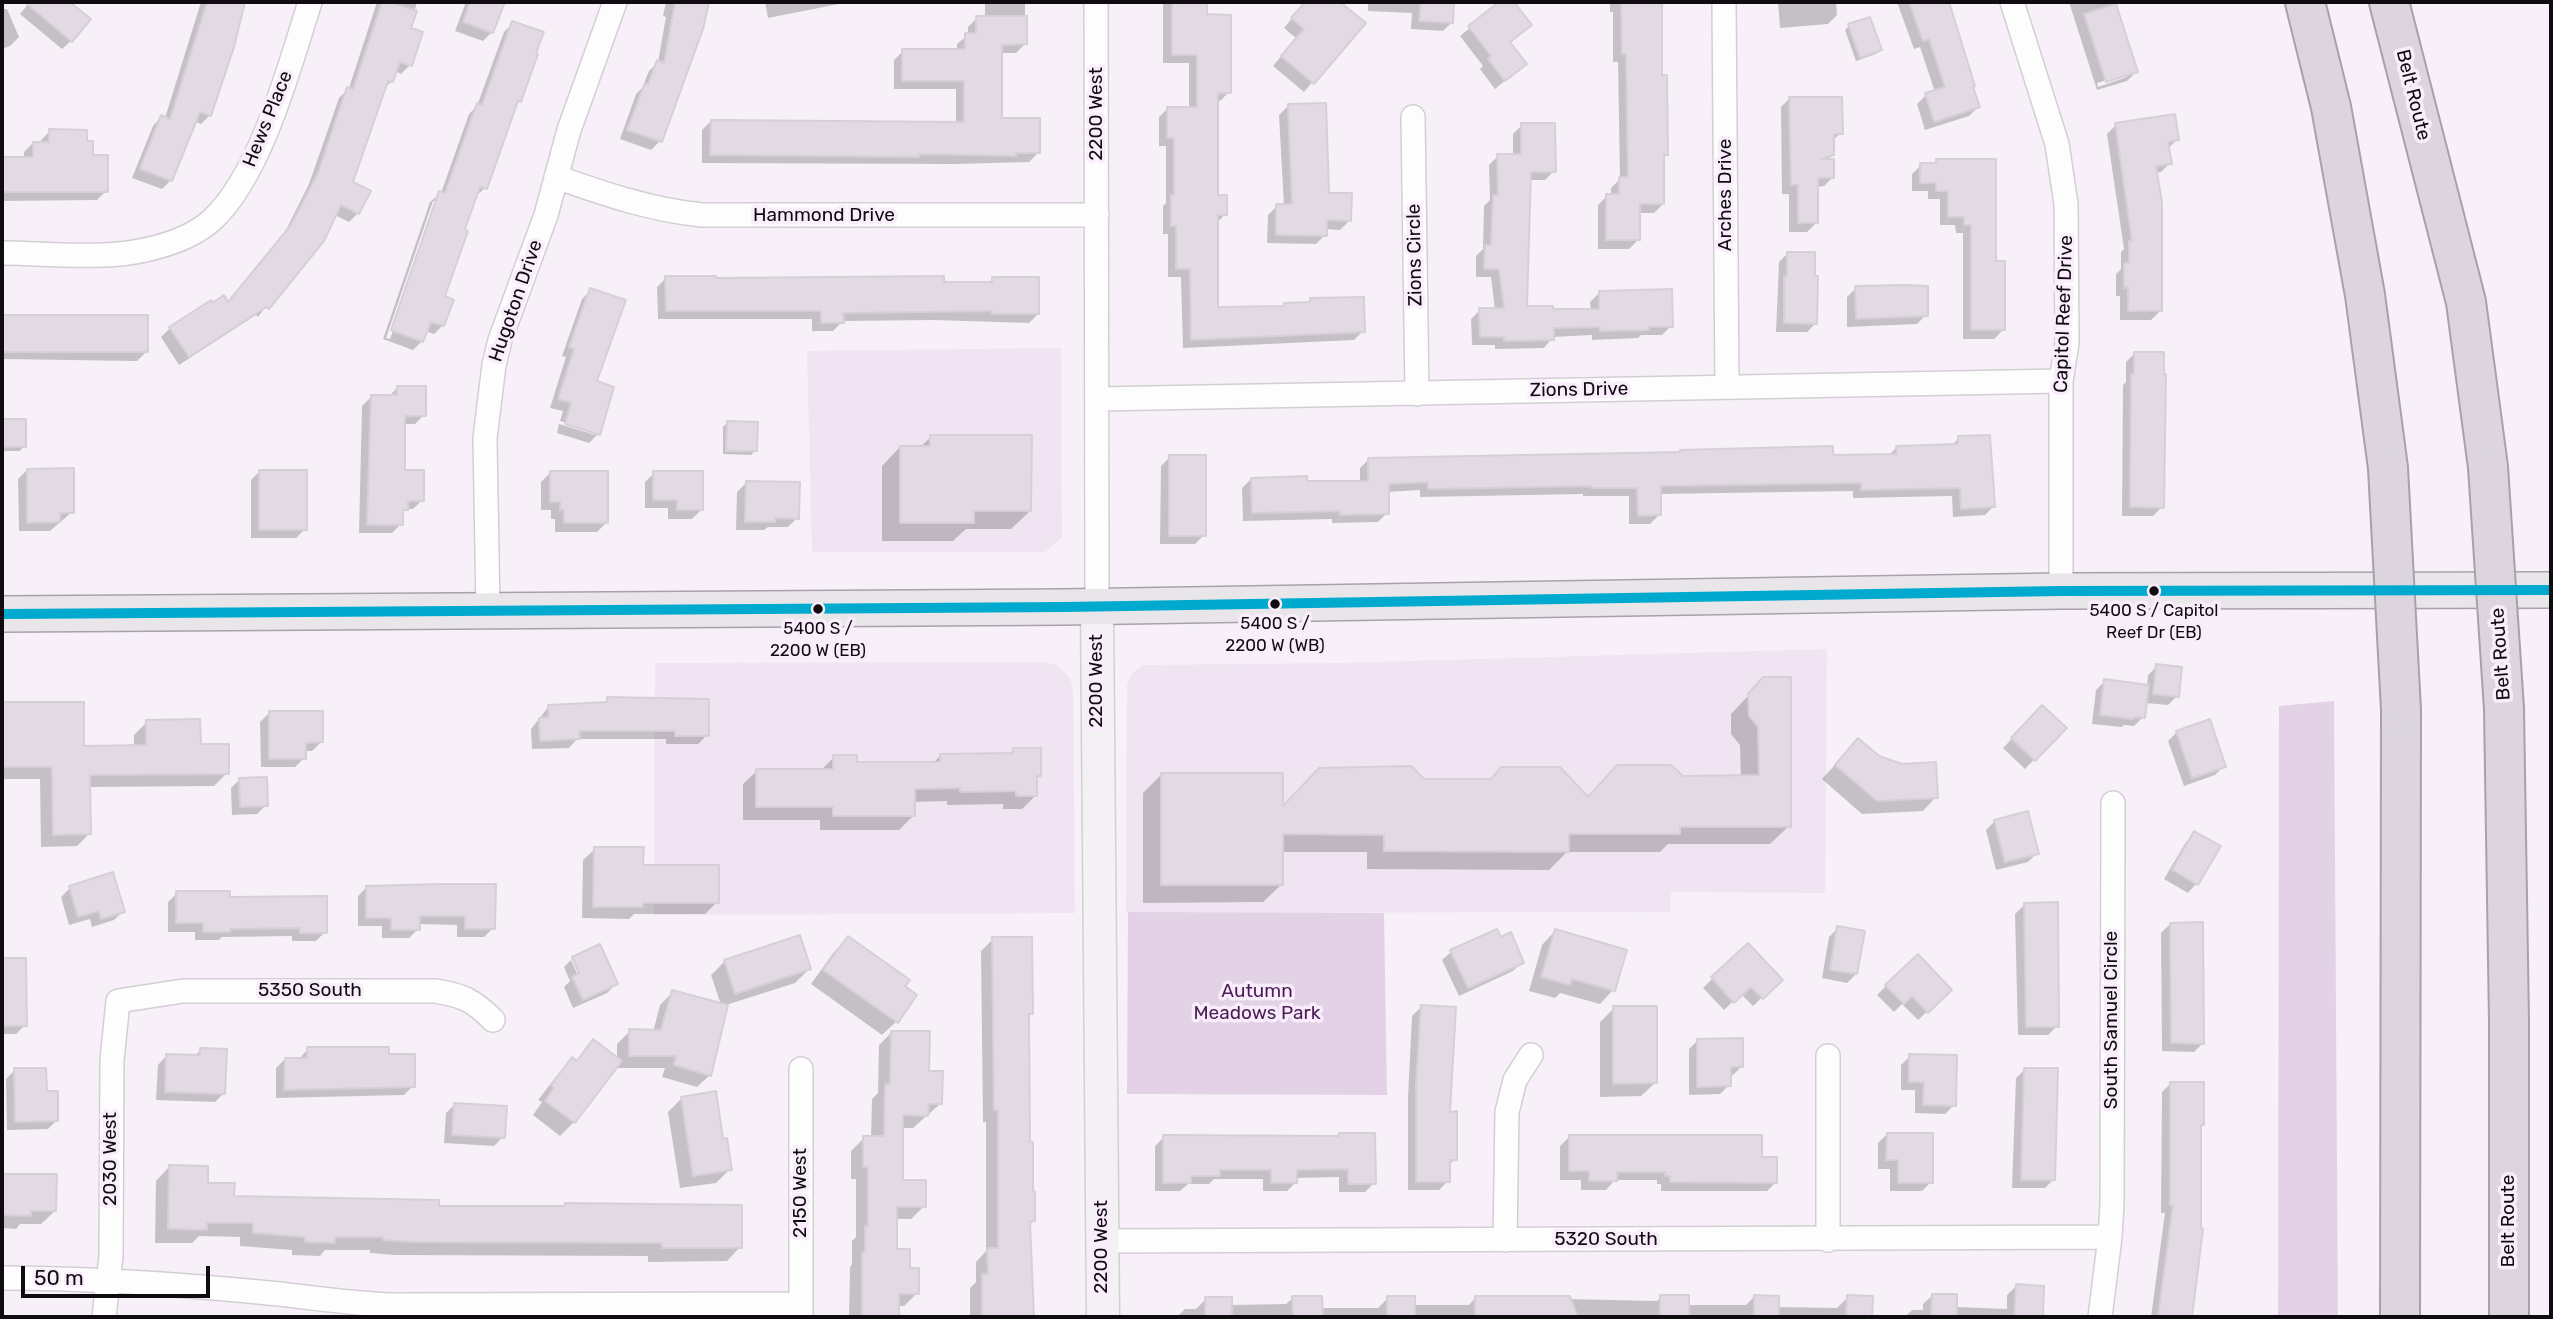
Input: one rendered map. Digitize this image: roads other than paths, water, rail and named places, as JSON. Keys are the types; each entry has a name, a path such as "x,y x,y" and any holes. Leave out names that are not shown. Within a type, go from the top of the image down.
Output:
{"highway":[{"path":"2305,2 2331,107 2362,281 2388,468 2401,710 2400,1317"},
{"name":"Belt Route","path":"2389,2 2466,302 2488,467 2504,709 2509,1022 2509,1317"}],"main road":[{"path":"2,614 1097,607 2061,591 2551,590"}],"street":[{"name":"Hews Place","path":"2,253 111,254 145,250 180,239 212,220 234,194 253,163 310,2"},
{"name":"Hugoton Drive","path":"488,612 485,438 489,387 500,340 546,215 569,130 615,2"},
{"name":"2200 West","path":"1096,2 1097,607 1103,1317"},
{"name":"Arches Drive","path":"1724,2 1727,387"},
{"name":"Capitol Reef Drive","path":"2012,2 2057,144 2066,204 2067,343 2061,381 2061,591"},
{"name":"Zions Circle","path":"1413,117 1417,394"},
{"name":"Hammond Drive","path":"556,177 633,203 671,212 702,215 1097,215"},
{"name":"Zions Drive","path":"1097,399 2061,381"},
{"name":"South Samuel Circle","path":"2100,1317 2110,1237 2112,803"},
{"name":"5350 South","path":"118,1001 183,991 435,991 458,995 478,1004 493,1020"},
{"name":"2030 West","path":"104,1317 111,1256 112,1060 118,1001"},
{"path":"1505,1240 1507,1112 1515,1080 1531,1055"},
{"path":"1828,1056 1828,1240"},
{"name":"2150 West","path":"801,1069 801,1311"},
{"name":"5320 South","path":"1102,1241 2110,1237"},
{"path":"2,1278 64,1278 231,1290 351,1304 801,1311"}],"place":[{"name":"5400 S / Capitol Reef Dr (EB)","path":"2154,591"},
{"name":"5400 S / 2200 W (WB)","path":"1275,604"},
{"name":"5400 S / 2200 W (EB)","path":"818,609"}],"park label":[{"name":"Autumn Meadows Park","path":"1257,1003"}]}
